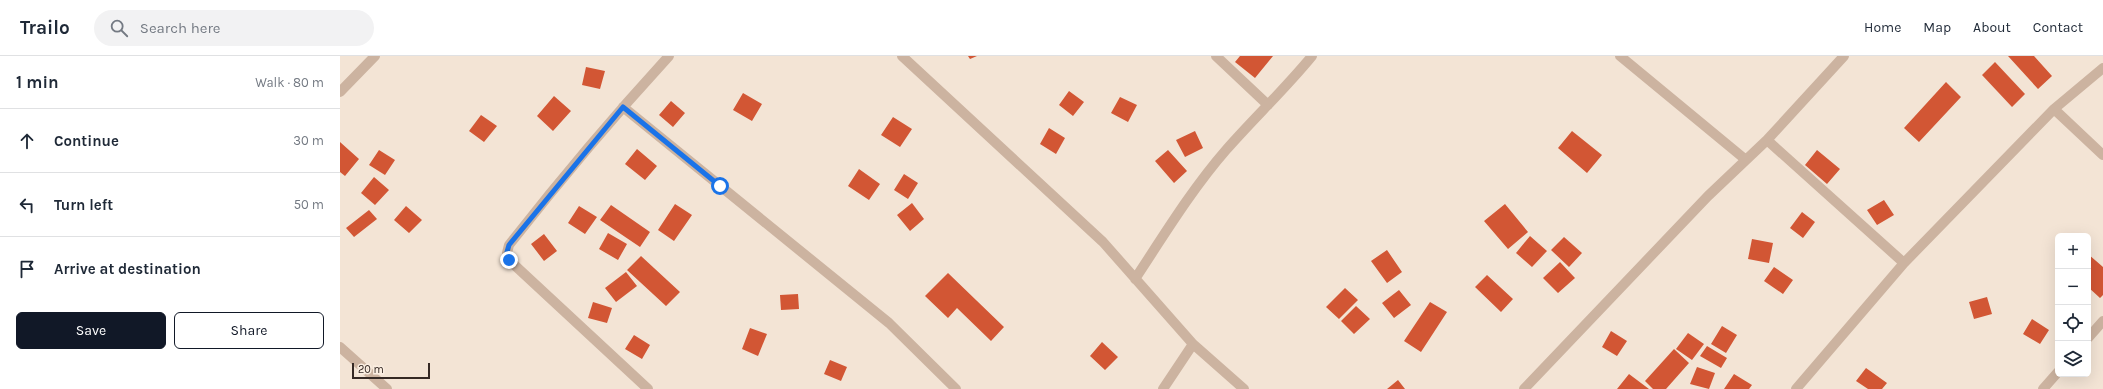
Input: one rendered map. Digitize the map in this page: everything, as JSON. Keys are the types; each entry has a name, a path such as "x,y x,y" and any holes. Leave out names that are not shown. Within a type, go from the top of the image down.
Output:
{"street":[{"path":"340,92 375,56"},
{"path":"648,389 513,264 509,260 507,252 509,245 530,218 623,107 669,56"},
{"path":"902,56 1103,242 1192,344 1244,389"},
{"path":"1216,56 1268,105"},
{"path":"1135,279 1175,218 1225,151 1287,86 1312,56"},
{"path":"1620,56 1746,160"},
{"path":"1524,389 1708,196 1767,140 1844,56"},
{"path":"1796,389 1904,263 2054,109 2103,68"},
{"path":"623,107 889,323 956,389"},
{"path":"2054,109 2103,155"},
{"path":"1767,140 1904,263"},
{"path":"2091,335 2103,321"},
{"path":"1162,389 1192,344"},
{"path":"340,347 387,389"},
{"path":"2043,389 2055,375"}],"building":[{"path":"968,56 977,56 970,59"},
{"path":"1240,56 1273,56 1255,78 1235,62"},
{"path":"2008,56 2034,56 2052,76 2038,89"},
{"path":"1995,62 2025,94 2012,107 1982,75"},
{"path":"586,67 605,71 600,89 582,85"},
{"path":"1946,82 1961,97 1919,142 1904,128"},
{"path":"1069,91 1084,102 1073,116 1059,105"},
{"path":"743,93 762,104 752,121 733,110"},
{"path":"554,96 571,111 553,131 537,116"},
{"path":"1120,97 1137,105 1128,122 1111,113"},
{"path":"671,101 685,113 673,127 659,115"},
{"path":"481,115 497,126 484,142 469,131"},
{"path":"893,117 912,129 900,147 881,135"},
{"path":"1049,128 1065,138 1056,154 1040,144"},
{"path":"1195,131 1203,148 1185,157 1176,140"},
{"path":"1572,131 1602,155 1587,173 1558,148"},
{"path":"340,142 359,159 345,176 340,172"},
{"path":"637,149 657,166 645,180 625,164"},
{"path":"379,150 395,160 385,175 369,165"},
{"path":"1168,150 1187,171 1174,183 1155,161"},
{"path":"1817,150 1840,169 1827,184 1805,165"},
{"path":"859,169 880,184 869,200 848,186"},
{"path":"904,174 918,183 908,199 894,190"},
{"path":"374,177 389,190 375,205 361,193"},
{"path":"1884,200 1894,215 1877,225 1867,210"},
{"path":"912,203 924,219 910,231 897,215"},
{"path":"675,204 692,215 674,241 658,230"},
{"path":"1505,204 1528,232 1508,249 1484,221"},
{"path":"611,205 650,232 640,247 600,220"},
{"path":"406,206 422,220 409,233 394,220"},
{"path":"579,206 597,217 585,234 568,223"},
{"path":"369,210 377,219 354,237 346,228"},
{"path":"1802,212 1815,222 1803,238 1790,228"},
{"path":"608,233 627,244 618,260 599,249"},
{"path":"544,234 557,251 544,261 531,244"},
{"path":"1530,236 1547,251 1532,267 1516,253"},
{"path":"1564,237 1582,253 1569,267 1551,250"},
{"path":"1752,239 1773,243 1769,263 1748,259"},
{"path":"1387,250 1402,272 1387,283 1371,261"},
{"path":"641,256 680,292 666,306 627,270"},
{"path":"2091,257 2103,267 2103,295 2100,298 2091,290"},
{"path":"1560,262 1575,278 1558,293 1543,278"},
{"path":"1774,267 1793,280 1783,294 1764,281"},
{"path":"626,272 637,286 616,302 605,288"},
{"path":"948,273 1004,327 991,341 957,308 948,318 925,296"},
{"path":"1487,275 1513,299 1501,312 1475,287"},
{"path":"1345,288 1358,300 1339,319 1326,307"},
{"path":"1399,290 1411,305 1394,318 1382,303"},
{"path":"798,294 799,309 781,310 780,295"},
{"path":"1987,297 1992,314 1974,319 1969,302"},
{"path":"593,302 612,308 607,323 588,318"},
{"path":"1430,302 1447,312 1421,352 1404,341"},
{"path":"1356,306 1370,319 1354,334 1341,321"},
{"path":"2032,319 2049,330 2040,344 2023,334"},
{"path":"1722,326 1737,335 1726,353 1711,344"},
{"path":"750,328 767,334 758,356 742,349"},
{"path":"1611,331 1627,341 1617,356 1602,347"},
{"path":"1688,333 1704,344 1692,360 1676,349"},
{"path":"634,335 650,345 642,359 625,349"},
{"path":"1102,342 1118,357 1105,370 1090,356"},
{"path":"1707,346 1727,358 1721,368 1700,356"},
{"path":"1674,349 1689,363 1666,389 1653,389 1645,381"},
{"path":"830,360 847,367 841,381 824,374"},
{"path":"1697,367 1715,373 1709,389 1690,384"},
{"path":"1866,368 1887,383 1882,389 1868,389 1856,381"},
{"path":"1629,374 1649,389 1617,389"},
{"path":"1734,374 1752,385 1749,389 1724,389"},
{"path":"1398,380 1405,389 1387,389"}],"route":[{"path":"509,260 507,252 509,245 623,107 720,186"}]}
